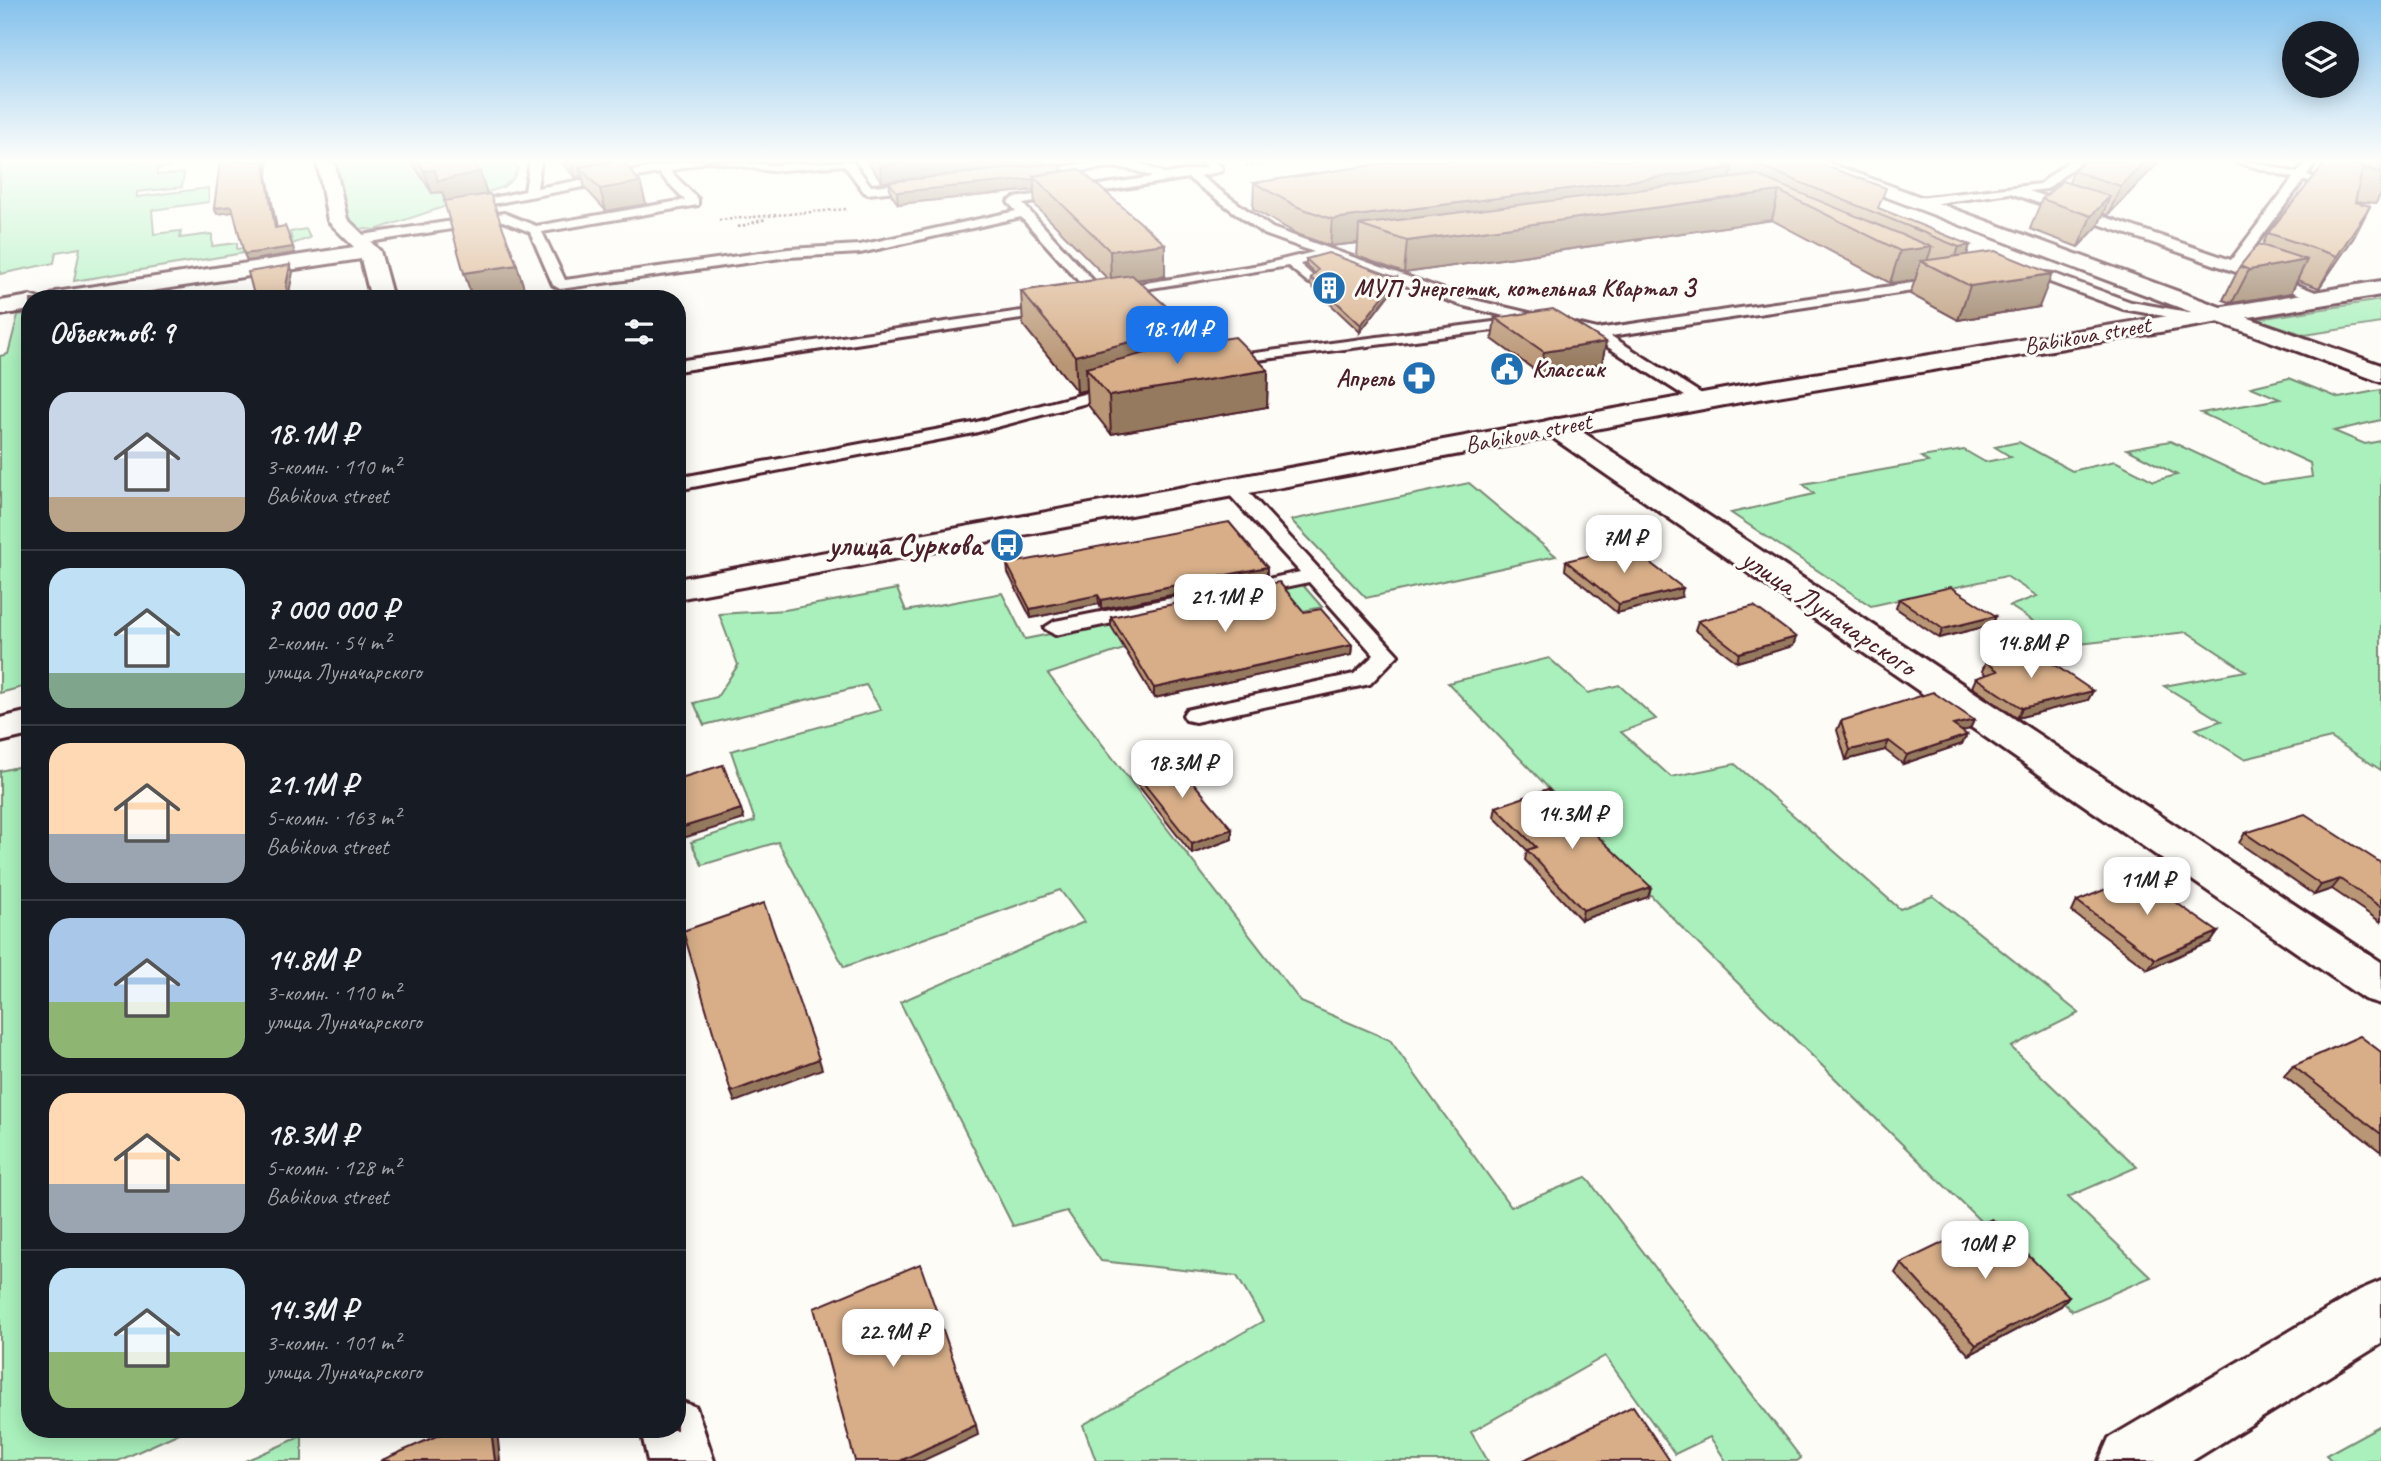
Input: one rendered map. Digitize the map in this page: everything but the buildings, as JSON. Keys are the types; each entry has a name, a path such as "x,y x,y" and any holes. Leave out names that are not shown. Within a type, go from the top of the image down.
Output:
{"street":[{"path":"346,229 363,246 379,290"},
{"path":"1987,229 2204,315 2381,374"},
{"path":"108,290 363,246"},
{"name":"Babikova street","path":"686,587 1556,427 2204,315 2381,288"},
{"path":"0,308 21,304"},
{"name":"улица Луначарского","path":"1556,427 2381,986"},
{"path":"0,730 21,725"},
{"path":"2132,1461 2381,1310"},
{"path":"675,1438 681,1461"}],"lane":[{"path":"363,246 398,229"},
{"path":"363,246 445,229"},
{"path":"540,229 535,230 560,285 675,266 712,265 790,253 835,252 954,229"},
{"path":"686,365 1108,302 1039,229"},
{"path":"1266,229 1465,302 1597,334 1702,402"},
{"path":"2129,229 2321,297"},
{"path":"2234,265 2261,229"},
{"path":"1100,294 1356,250"},
{"path":"1291,262 1306,276 1365,266"},
{"path":"1597,334 1953,281 1922,271"},
{"path":"2009,273 2049,277 2128,306 2204,315"},
{"path":"1204,367 1539,320"},
{"path":"686,482 974,428 1136,385"},
{"path":"1195,715 1362,679 1387,655 1234,488"},
{"path":"1219,595 1315,575"},
{"path":"1055,628 1192,600"}],"green space":[{"path":"0,229 154,229 154,234 181,231 180,238 212,234 212,246 237,243 237,249 292,241 290,232 305,229 310,238 286,246 74,281 80,248 56,252 54,263 0,274"},
{"path":"2381,300 2381,323 2305,335 2258,319"},
{"path":"21,314 21,687 0,693 0,356 8,354 18,315"},
{"path":"2289,378 2339,398 2381,390 2381,420 2334,431 2365,444 2381,441 2381,770 2331,738 2244,759 2196,729 2221,721 2164,686 2246,671 2187,632 2070,645 2010,606 2037,596 2006,576 1871,606 1731,513 1814,494 1803,484 1928,462 1921,457 1964,450 1985,462 2011,457 1995,447 2019,442 2072,471 2115,461 2154,481 2177,475 2127,449 2170,441 2262,484 2312,477 2310,463 2201,413 2280,399 2251,387"},
{"path":"1469,483 1556,556 1366,598 1291,520"},
{"path":"1301,583 1322,607 1124,649 1048,674 1301,1002 1390,1040 1511,1207 1586,1177 1801,1458 1797,1461 1726,1461 1710,1437 1675,1454 1605,1356 1471,1432 1488,1461 1096,1461 1083,1425 1263,1321 1237,1276 1101,1261 1067,1211 1013,1226 900,1002 1084,922 1060,890 844,967 778,842 702,865 691,842 755,821 731,751 881,710 866,685 704,725 694,703 717,697 738,665 719,614 785,610 897,589 906,611 1002,593 1025,639"},
{"path":"1549,658 1588,693 1619,685 1656,719 1621,732 1671,777 1735,764 1900,909 1933,896 2079,1013 2011,1047 2137,1167 2068,1197 2151,1277 2072,1311 1688,934 1448,683"},
{"path":"21,766 21,1438 168,1438 118,1461 0,1461 0,771"},
{"path":"2381,1425 2381,1461 2332,1461 2326,1455"},
{"path":"297,1438 302,1438 302,1461 245,1461"}],"place":[{"name":"МУП Энергетик, котельная Квартал З","path":"1329,288"},
{"name":"Классик","path":"1507,369"},
{"name":"Апрель","path":"1419,378"},
{"name":"улица Суркова","path":"1007,545"}]}
